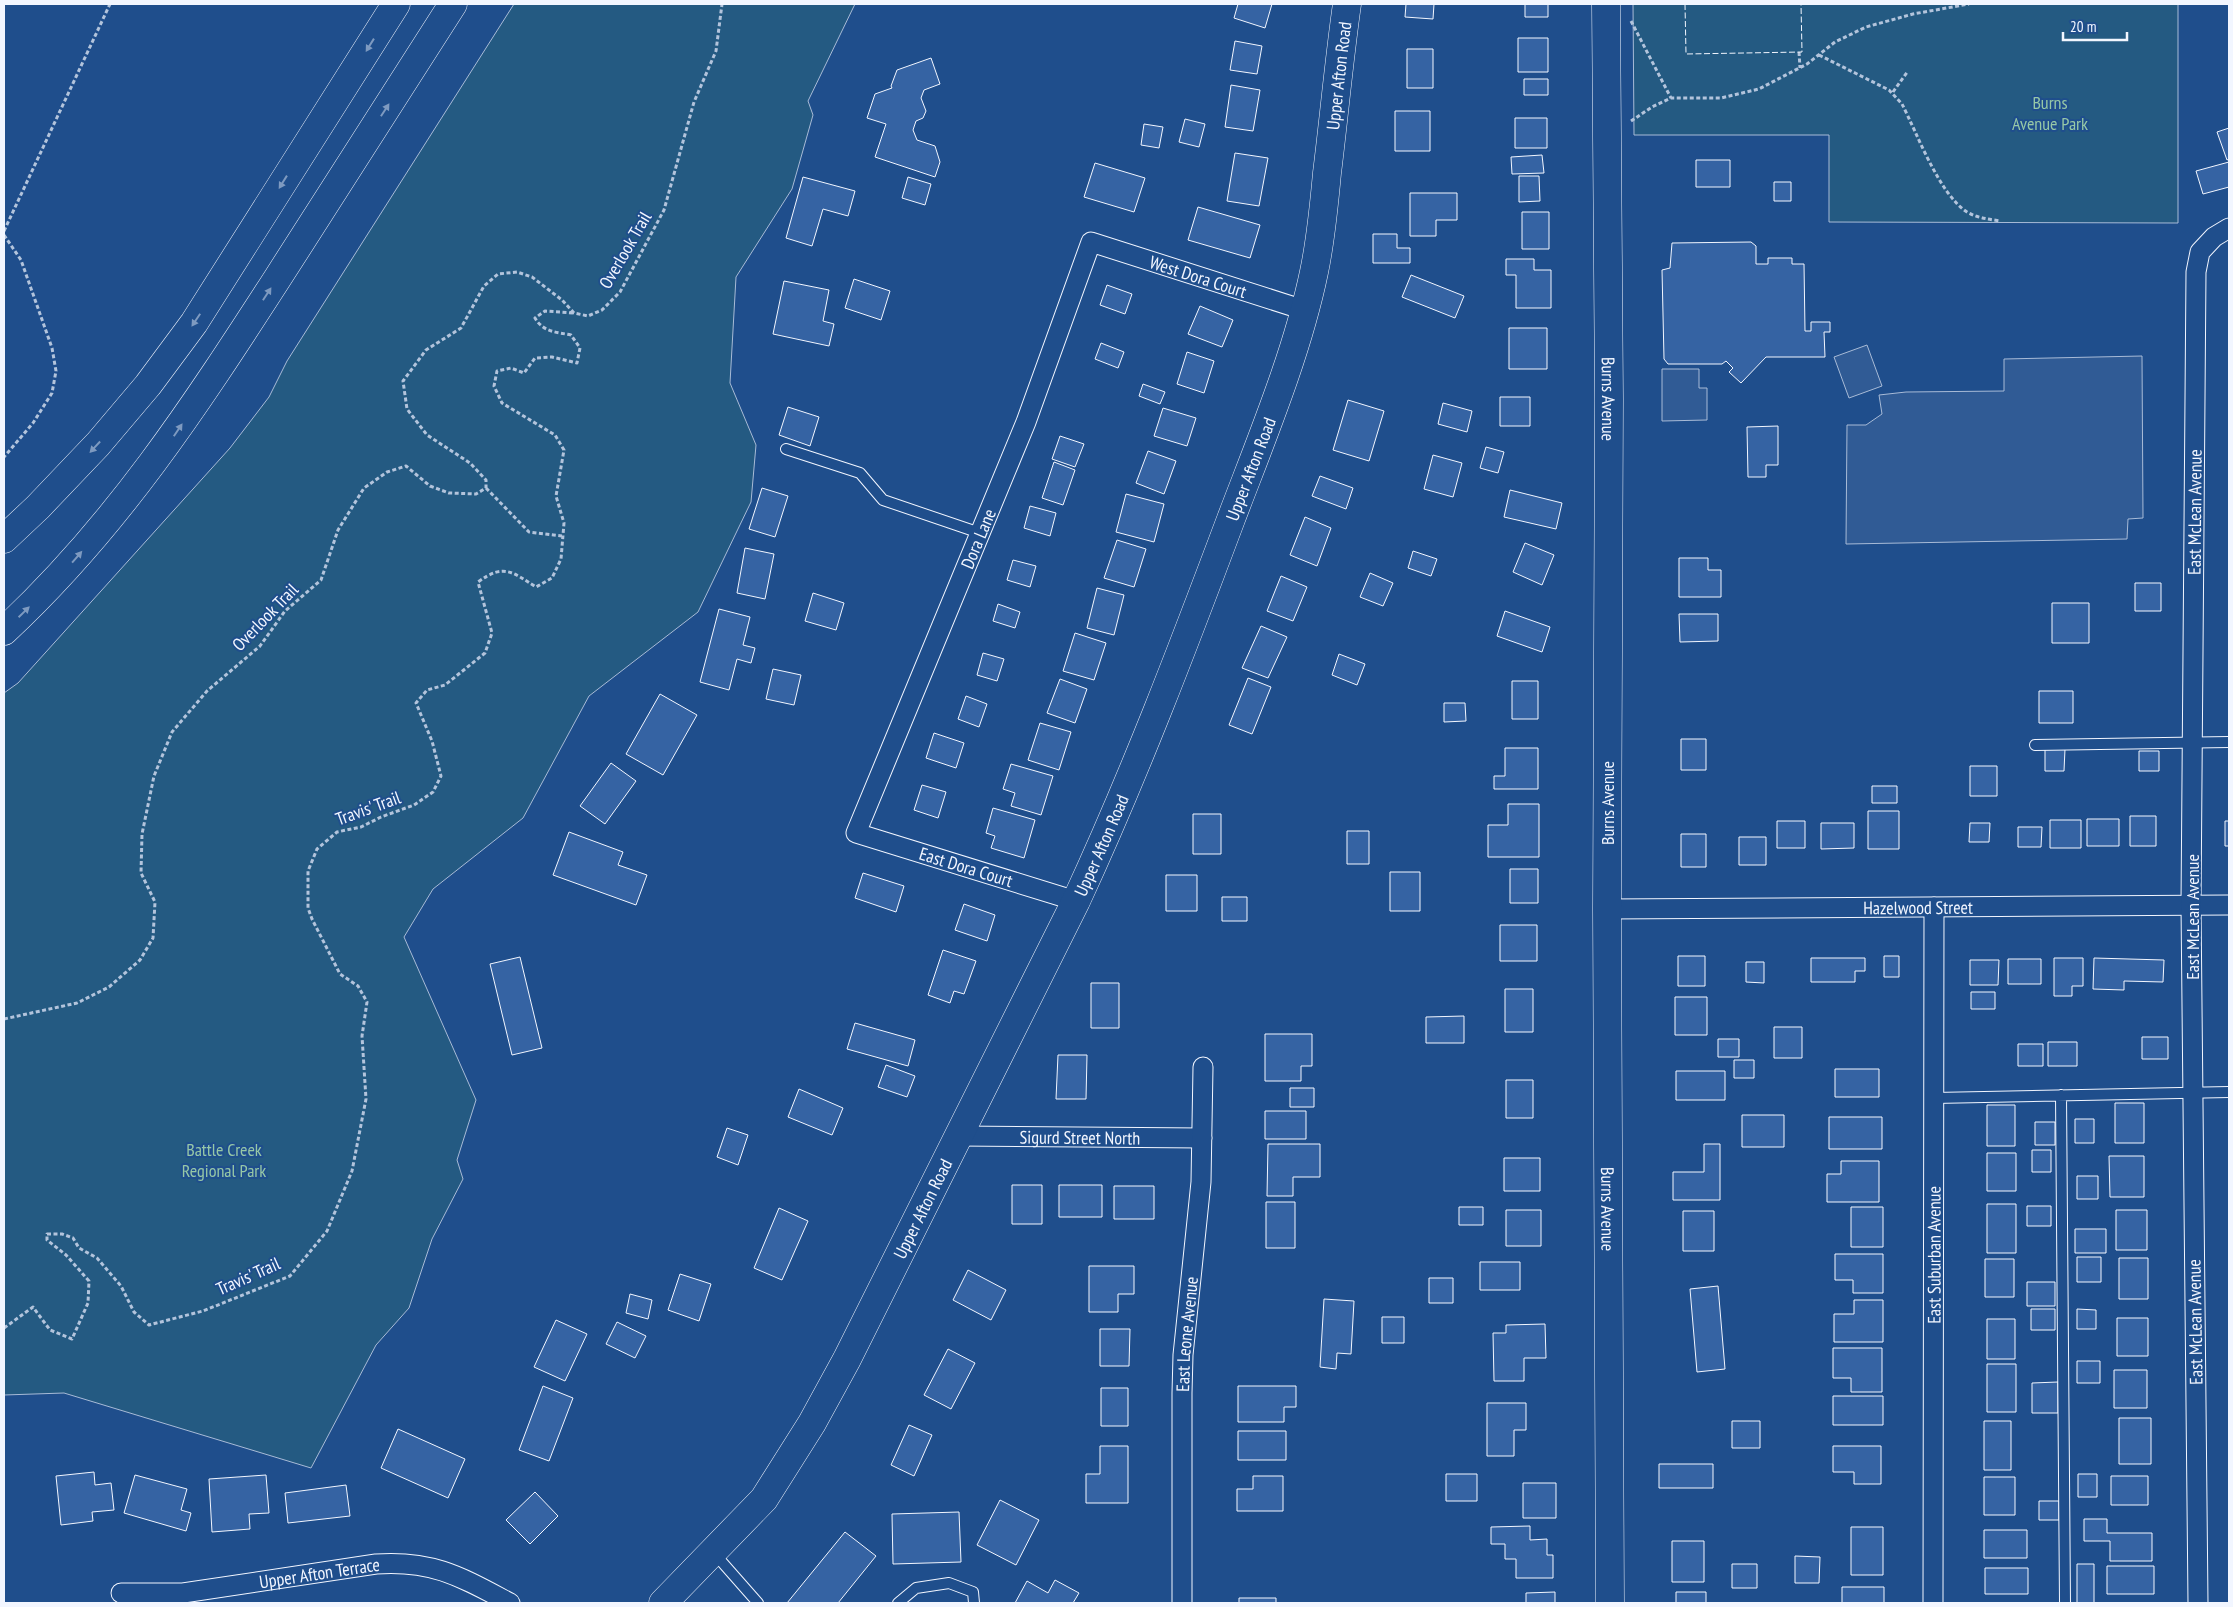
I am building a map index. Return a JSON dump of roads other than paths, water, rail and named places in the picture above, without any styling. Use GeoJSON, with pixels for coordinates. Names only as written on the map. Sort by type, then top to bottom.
{"type":"FeatureCollection","features":[{"type":"Feature","properties":{"kind":"main road"},"geometry":{"type":"LineString","coordinates":[[4,539],[38,507],[98,444],[148,385],[194,323],[396,4]]}},
{"type":"Feature","properties":{"kind":"main road"},"geometry":{"type":"LineString","coordinates":[[4,631],[56,580],[116,511],[172,439],[233,348],[453,4]]}},
{"type":"Feature","properties":{"kind":"main road","name":"Upper Afton Road"},"geometry":{"type":"LineString","coordinates":[[664,1603],[764,1498],[812,1423],[847,1359],[1076,901],[1104,841],[1206,586],[1281,383],[1304,310],[1314,272],[1321,228],[1347,4]]}},
{"type":"Feature","properties":{"kind":"main road","name":"Burns Avenue"},"geometry":{"type":"LineString","coordinates":[[1610,1603],[1607,909],[1609,399],[1617,10]]}},
{"type":"Feature","properties":{"kind":"street","name":"East McLean Avenue"},"geometry":{"type":"LineString","coordinates":[[2198,1603],[2191,905],[2196,272],[2200,252],[2222,232]]}},
{"type":"Feature","properties":{"kind":"street","name":"West Dora Court"},"geometry":{"type":"LineString","coordinates":[[1091,242],[1304,310]]}},
{"type":"Feature","properties":{"kind":"street","name":"Dora Lane"},"geometry":{"type":"LineString","coordinates":[[856,833],[1026,422],[1091,242]]}},
{"type":"Feature","properties":{"kind":"street","name":"East Dora Court"},"geometry":{"type":"LineString","coordinates":[[856,833],[1076,901]]}},
{"type":"Feature","properties":{"kind":"street","name":"Hazelwood Street"},"geometry":{"type":"LineString","coordinates":[[1607,909],[2229,905]]}},
{"type":"Feature","properties":{"kind":"street","name":"East Suburban Avenue"},"geometry":{"type":"LineString","coordinates":[[1933,1603],[1934,907]]}},
{"type":"Feature","properties":{"kind":"street","name":"East Leone Avenue"},"geometry":{"type":"LineString","coordinates":[[1182,1603],[1182,1384],[1201,1182],[1204,1067]]}},
{"type":"Feature","properties":{"kind":"street","name":"Sigurd Street North"},"geometry":{"type":"LineString","coordinates":[[958,1136],[1202,1138]]}},
{"type":"Feature","properties":{"kind":"street","name":"Upper Afton Terrace"},"geometry":{"type":"LineString","coordinates":[[121,1593],[183,1593],[376,1564],[400,1563],[423,1565],[453,1573],[510,1603]]}},
{"type":"Feature","properties":{"kind":"lane"},"geometry":{"type":"LineString","coordinates":[[786,449],[860,473],[883,500],[980,533]]}},
{"type":"Feature","properties":{"kind":"lane"},"geometry":{"type":"LineString","coordinates":[[2035,745],[2229,742]]}},
{"type":"Feature","properties":{"kind":"lane"},"geometry":{"type":"LineString","coordinates":[[1934,1098],[2229,1092]]}},
{"type":"Feature","properties":{"kind":"lane"},"geometry":{"type":"LineString","coordinates":[[2060,1095],[2065,1603]]}},
{"type":"Feature","properties":{"kind":"lane"},"geometry":{"type":"LineString","coordinates":[[714,1552],[758,1603]]}},
{"type":"Feature","properties":{"kind":"lane"},"geometry":{"type":"LineString","coordinates":[[898,1603],[916,1588],[950,1583],[973,1592],[974,1603]]}},
{"type":"Feature","properties":{"kind":"park label","name":"Burns Avenue Park"},"geometry":{"type":"Point","coordinates":[2050,112]}},
{"type":"Feature","properties":{"kind":"park label","name":"Battle Creek Regional Park"},"geometry":{"type":"Point","coordinates":[224,1159]}}]}
